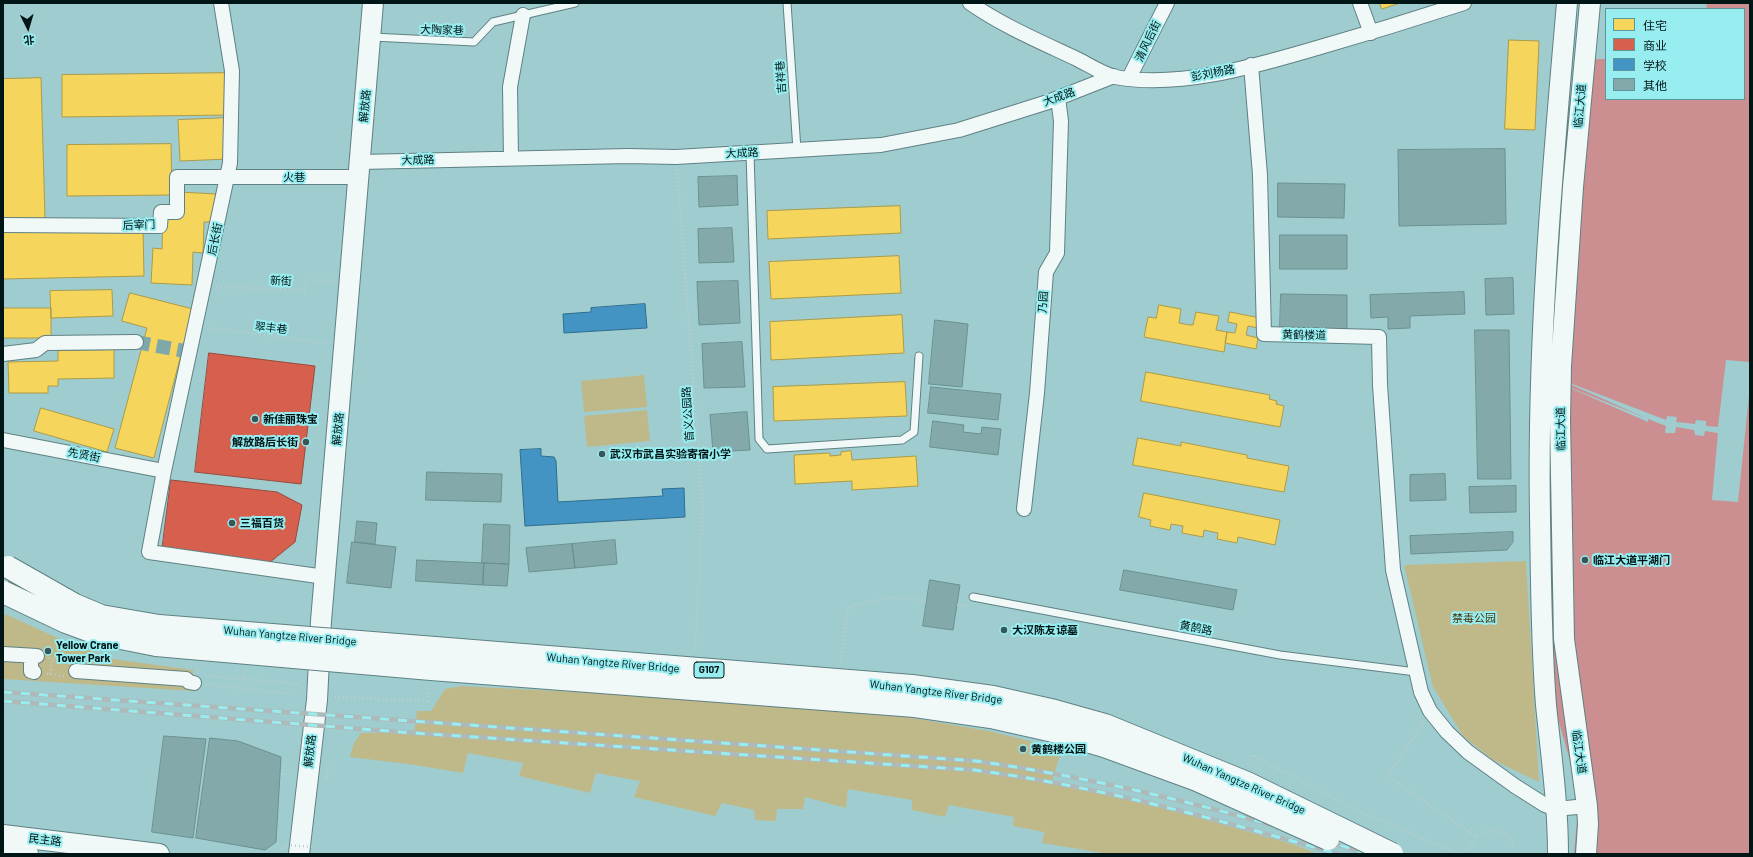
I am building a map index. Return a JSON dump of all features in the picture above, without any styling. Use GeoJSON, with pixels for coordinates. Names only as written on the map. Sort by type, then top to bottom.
{"type":"FeatureCollection","features":[{"type":"Feature","properties":{"kind":"highway","name":"Wuhan Yangtze River Bridge"},"geometry":{"type":"LineString","coordinates":[[8,568],[75,605],[101,616],[159,626],[912,686],[986,696],[1054,711],[1105,725],[1241,781],[1392,854]]}},
{"type":"Feature","properties":{"kind":"highway","name":"Wuhan Yangtze River Bridge"},"geometry":{"type":"LineString","coordinates":[[3,592],[66,622],[96,633],[123,640],[203,650],[915,706],[991,717],[1049,730],[1104,746],[1197,780],[1358,854]]}},
{"type":"Feature","properties":{"kind":"main road","name":"解放路"},"geometry":{"type":"LineString","coordinates":[[299,854],[317,700],[325,577],[373,3]]}},
{"type":"Feature","properties":{"kind":"main road","name":"临江大道"},"geometry":{"type":"LineString","coordinates":[[1558,854],[1556,809],[1544,665],[1540,514],[1541,363],[1551,186],[1567,3]]}},
{"type":"Feature","properties":{"kind":"main road","name":"临江大道"},"geometry":{"type":"LineString","coordinates":[[1586,854],[1588,824],[1587,806],[1564,638],[1561,366],[1573,188],[1590,3]]}},
{"type":"Feature","properties":{"kind":"main road"},"geometry":{"type":"LineString","coordinates":[[1540,514],[1562,514]]}},
{"type":"Feature","properties":{"kind":"main road","name":"民主路"},"geometry":{"type":"LineString","coordinates":[[3,835],[159,854]]}},
{"type":"Feature","properties":{"kind":"main road","name":"民主路"},"geometry":{"type":"LineString","coordinates":[[3,851],[28,854]]}},
{"type":"Feature","properties":{"kind":"street","name":"后长街"},"geometry":{"type":"LineString","coordinates":[[221,3],[232,71],[231,152],[228,177],[164,471],[149,552],[325,577]]}},
{"type":"Feature","properties":{"kind":"street","name":"彭刘杨路"},"geometry":{"type":"LineString","coordinates":[[970,3],[993,19],[1114,76],[1145,80],[1180,79],[1252,65],[1371,33],[1464,3]]}},
{"type":"Feature","properties":{"kind":"street","name":"清风后街"},"geometry":{"type":"LineString","coordinates":[[1129,78],[1167,3]]}},
{"type":"Feature","properties":{"kind":"street"},"geometry":{"type":"LineString","coordinates":[[1360,3],[1371,33]]}},
{"type":"Feature","properties":{"kind":"street"},"geometry":{"type":"LineString","coordinates":[[511,158],[510,87],[523,16]]}},
{"type":"Feature","properties":{"kind":"street","name":"黄鹤楼道"},"geometry":{"type":"LineString","coordinates":[[1252,65],[1260,175],[1264,334],[1379,337],[1380,385],[1393,570],[1416,672]]}},
{"type":"Feature","properties":{"kind":"street","name":"大成路"},"geometry":{"type":"LineString","coordinates":[[360,170],[511,158],[628,156],[676,157],[881,145],[959,130],[1058,98],[1114,76]]}},
{"type":"Feature","properties":{"kind":"street","name":"乃园"},"geometry":{"type":"LineString","coordinates":[[1024,509],[1036,393],[1046,272],[1057,253],[1061,121],[1058,98]]}},
{"type":"Feature","properties":{"kind":"street","name":"火巷"},"geometry":{"type":"LineString","coordinates":[[228,177],[360,170]]}},
{"type":"Feature","properties":{"kind":"street","name":"后宰门"},"geometry":{"type":"LineString","coordinates":[[3,225],[160,226],[160,212],[177,212],[177,177],[228,177]]}},
{"type":"Feature","properties":{"kind":"street"},"geometry":{"type":"LineString","coordinates":[[3,354],[36,350],[44,343],[136,342]]}},
{"type":"Feature","properties":{"kind":"street","name":"先贤街"},"geometry":{"type":"LineString","coordinates":[[3,440],[164,471]]}},
{"type":"Feature","properties":{"kind":"street"},"geometry":{"type":"LineString","coordinates":[[3,654],[34,656],[31,671],[34,672]]}},
{"type":"Feature","properties":{"kind":"street"},"geometry":{"type":"LineString","coordinates":[[70,670],[191,679]]}},
{"type":"Feature","properties":{"kind":"street"},"geometry":{"type":"LineString","coordinates":[[1416,672],[1421,692],[1430,711],[1447,732],[1468,752],[1545,806],[1556,809],[1587,806]]}},
{"type":"Feature","properties":{"kind":"lane","name":"大陶家巷"},"geometry":{"type":"LineString","coordinates":[[370,37],[474,42],[493,22],[575,3]]}},
{"type":"Feature","properties":{"kind":"lane","name":"吉祥巷"},"geometry":{"type":"LineString","coordinates":[[787,3],[797,150]]}},
{"type":"Feature","properties":{"kind":"lane"},"geometry":{"type":"LineString","coordinates":[[750,153],[759,439],[767,449],[902,440],[914,432],[919,356]]}},
{"type":"Feature","properties":{"kind":"lane","name":"黄鹄路"},"geometry":{"type":"LineString","coordinates":[[973,597],[1280,655],[1416,672]]}},
{"type":"Feature","properties":{"kind":"path","name":"首义公园路"},"geometry":{"type":"LineString","coordinates":[[676,157],[703,506],[694,669]]}},
{"type":"Feature","properties":{"kind":"path","name":"新街"},"geometry":{"type":"LineString","coordinates":[[204,287],[305,290],[307,280],[350,282]]}},
{"type":"Feature","properties":{"kind":"path","name":"翠丰巷"},"geometry":{"type":"LineString","coordinates":[[196,326],[345,345]]}},
{"type":"Feature","properties":{"kind":"path"},"geometry":{"type":"LineString","coordinates":[[840,680],[848,607],[892,597],[926,601]]}},
{"type":"Feature","properties":{"kind":"path"},"geometry":{"type":"LineString","coordinates":[[34,656],[53,659],[70,670]]}},
{"type":"Feature","properties":{"kind":"path"},"geometry":{"type":"LineString","coordinates":[[50,674],[53,659]]}},
{"type":"Feature","properties":{"kind":"path"},"geometry":{"type":"LineString","coordinates":[[335,697],[427,700],[431,669]]}},
{"type":"Feature","properties":{"kind":"path"},"geometry":{"type":"LineString","coordinates":[[34,672],[50,674],[70,670]]}},
{"type":"Feature","properties":{"kind":"path"},"geometry":{"type":"LineString","coordinates":[[191,679],[298,684]]}},
{"type":"Feature","properties":{"kind":"path"},"geometry":{"type":"LineString","coordinates":[[191,679],[291,694]]}},
{"type":"Feature","properties":{"kind":"path"},"geometry":{"type":"LineString","coordinates":[[1430,711],[1388,776],[1476,837]]}},
{"type":"Feature","properties":{"kind":"path"},"geometry":{"type":"LineString","coordinates":[[1241,781],[1252,755],[1363,813],[1459,854]]}},
{"type":"Feature","properties":{"kind":"path"},"geometry":{"type":"LineString","coordinates":[[285,762],[282,775],[291,776]]}},
{"type":"Feature","properties":{"kind":"path"},"geometry":{"type":"LineString","coordinates":[[1470,854],[1472,843],[1476,837],[1482,832],[1489,830],[1502,833],[1508,837],[1512,844],[1514,854]]}},
{"type":"Feature","properties":{"kind":"path"},"geometry":{"type":"LineString","coordinates":[[274,854],[286,845],[313,847],[321,854]]}},
{"type":"Feature","properties":{"kind":"green space"},"geometry":{"type":"Polygon","coordinates":[[[644,375],[647,407],[584,412],[581,381],[644,375]]]}},
{"type":"Feature","properties":{"kind":"green space"},"geometry":{"type":"Polygon","coordinates":[[[647,410],[650,441],[587,447],[584,416],[647,410]]]}},
{"type":"Feature","properties":{"kind":"green space","name":"禁毒公园"},"geometry":{"type":"Polygon","coordinates":[[[1526,561],[1539,782],[1493,760],[1463,736],[1433,687],[1404,565],[1526,561]]]}},
{"type":"Feature","properties":{"kind":"green space","name":"Yellow Crane Tower Park"},"geometry":{"type":"Polygon","coordinates":[[[3,613],[60,639],[113,659],[193,670],[194,691],[3,679],[3,613]]]}},
{"type":"Feature","properties":{"kind":"green space"},"geometry":{"type":"Polygon","coordinates":[[[462,686],[613,694],[906,717],[989,731],[1062,749],[1052,781],[1186,814],[1295,845],[1317,854],[1109,854],[1042,843],[1044,832],[1013,826],[1014,817],[949,805],[945,817],[912,810],[912,800],[848,789],[846,808],[805,797],[803,809],[777,809],[776,821],[755,820],[754,810],[722,803],[715,816],[634,797],[640,781],[596,773],[590,793],[519,776],[523,763],[468,753],[463,773],[350,757],[354,743],[361,733],[414,733],[417,711],[431,711],[445,689],[462,686]]]}},
{"type":"Feature","properties":{"kind":"shaded area"},"geometry":{"type":"Polygon","coordinates":[[[1707,3],[1750,3],[1750,854],[1574,854],[1578,808],[1574,775],[1552,698],[1548,463],[1554,385],[1593,59],[1605,59],[1605,100],[1745,100],[1745,8],[1706,8],[1707,3]]]}},
{"type":"Feature","properties":{"kind":"pier"},"geometry":{"type":"Polygon","coordinates":[[[1726,360],[1750,362],[1750,386],[1738,502],[1712,500],[1718,433],[1705,431],[1704,436],[1695,435],[1694,430],[1676,427],[1675,433],[1665,433],[1666,426],[1554,377],[1666,420],[1667,416],[1677,417],[1676,422],[1695,424],[1696,420],[1706,421],[1706,426],[1718,427],[1726,360]]]}},
{"type":"Feature","properties":{"kind":"pier"},"geometry":{"type":"Polygon","coordinates":[[[1554,381],[1648,419],[1648,422],[1554,381]]]}},
{"type":"Feature","properties":{"kind":"building: 住宅"},"geometry":{"type":"Polygon","coordinates":[[[1380,3],[1400,3],[1382,9],[1380,3]]]}},
{"type":"Feature","properties":{"kind":"building: 住宅"},"geometry":{"type":"Polygon","coordinates":[[[1509,40],[1539,41],[1535,130],[1505,129],[1509,40]]]}},
{"type":"Feature","properties":{"kind":"building: 住宅"},"geometry":{"type":"Polygon","coordinates":[[[229,73],[230,115],[62,117],[62,75],[229,73]]]}},
{"type":"Feature","properties":{"kind":"building: 住宅"},"geometry":{"type":"Polygon","coordinates":[[[41,78],[45,218],[3,219],[3,79],[41,78]]]}},
{"type":"Feature","properties":{"kind":"building: 住宅"},"geometry":{"type":"Polygon","coordinates":[[[227,118],[229,159],[180,161],[178,120],[227,118]]]}},
{"type":"Feature","properties":{"kind":"building: 住宅"},"geometry":{"type":"Polygon","coordinates":[[[171,144],[172,195],[67,196],[67,145],[171,144]]]}},
{"type":"Feature","properties":{"kind":"building: 住宅"},"geometry":{"type":"Polygon","coordinates":[[[179,192],[216,194],[215,222],[204,222],[203,253],[193,252],[192,285],[151,283],[153,248],[162,249],[163,214],[178,215],[179,192]]]}},
{"type":"Feature","properties":{"kind":"building: 住宅"},"geometry":{"type":"Polygon","coordinates":[[[900,206],[901,233],[768,239],[767,211],[900,206]]]}},
{"type":"Feature","properties":{"kind":"building: 住宅"},"geometry":{"type":"Polygon","coordinates":[[[143,227],[144,276],[3,279],[3,230],[143,227]]]}},
{"type":"Feature","properties":{"kind":"building: 住宅"},"geometry":{"type":"Polygon","coordinates":[[[899,256],[901,293],[771,299],[769,262],[899,256]]]}},
{"type":"Feature","properties":{"kind":"building: 住宅"},"geometry":{"type":"Polygon","coordinates":[[[112,290],[113,316],[51,318],[50,291],[112,290]]]}},
{"type":"Feature","properties":{"kind":"building: 住宅"},"geometry":{"type":"Polygon","coordinates":[[[130,293],[193,309],[154,458],[115,448],[147,328],[122,321],[130,293]]]}},
{"type":"Feature","properties":{"kind":"building: 住宅"},"geometry":{"type":"Polygon","coordinates":[[[1159,305],[1181,309],[1179,323],[1193,325],[1196,312],[1219,316],[1216,330],[1227,332],[1224,352],[1144,337],[1148,317],[1156,318],[1159,305]]]}},
{"type":"Feature","properties":{"kind":"building: 住宅"},"geometry":{"type":"Polygon","coordinates":[[[3,308],[51,308],[51,338],[3,338],[3,308]]]}},
{"type":"Feature","properties":{"kind":"building: 住宅"},"geometry":{"type":"Polygon","coordinates":[[[1230,312],[1260,318],[1258,328],[1248,326],[1246,335],[1258,338],[1256,349],[1225,343],[1227,332],[1235,333],[1237,324],[1228,322],[1230,312]]]}},
{"type":"Feature","properties":{"kind":"building: 住宅"},"geometry":{"type":"Polygon","coordinates":[[[902,315],[904,353],[771,360],[770,322],[902,315]]]}},
{"type":"Feature","properties":{"kind":"building: 住宅"},"geometry":{"type":"Polygon","coordinates":[[[114,350],[114,378],[58,379],[58,386],[48,386],[48,393],[9,393],[8,362],[58,361],[58,351],[114,350]]]}},
{"type":"Feature","properties":{"kind":"building: 住宅"},"geometry":{"type":"Polygon","coordinates":[[[1146,372],[1270,395],[1269,399],[1277,401],[1276,404],[1284,406],[1280,427],[1141,401],[1146,372]]]}},
{"type":"Feature","properties":{"kind":"building: 住宅"},"geometry":{"type":"Polygon","coordinates":[[[905,382],[907,416],[774,421],[773,387],[905,382]]]}},
{"type":"Feature","properties":{"kind":"building: 住宅"},"geometry":{"type":"Polygon","coordinates":[[[41,408],[114,429],[107,452],[34,431],[41,408]]]}},
{"type":"Feature","properties":{"kind":"building: 住宅"},"geometry":{"type":"Polygon","coordinates":[[[1138,438],[1181,446],[1181,442],[1247,455],[1247,458],[1289,466],[1284,492],[1133,465],[1138,438]]]}},
{"type":"Feature","properties":{"kind":"building: 住宅"},"geometry":{"type":"Polygon","coordinates":[[[851,451],[852,460],[916,456],[918,486],[852,490],[852,481],[795,484],[794,455],[830,453],[830,456],[841,455],[841,452],[851,451]]]}},
{"type":"Feature","properties":{"kind":"building: 住宅"},"geometry":{"type":"Polygon","coordinates":[[[1144,493],[1280,520],[1275,545],[1238,537],[1237,543],[1217,539],[1218,533],[1204,530],[1203,537],[1182,533],[1183,526],[1171,524],[1170,530],[1150,526],[1151,520],[1139,517],[1144,493]]]}},
{"type":"Feature","properties":{"kind":"building: 商业","name":"新佳丽珠宝"},"geometry":{"type":"Polygon","coordinates":[[[209,353],[315,366],[301,484],[195,472],[209,353]]]}},
{"type":"Feature","properties":{"kind":"building: 商业","name":"三福百货"},"geometry":{"type":"Polygon","coordinates":[[[171,480],[277,492],[302,505],[295,542],[269,563],[162,551],[171,480]]]}},
{"type":"Feature","properties":{"kind":"building: 学校"},"geometry":{"type":"Polygon","coordinates":[[[645,304],[647,328],[564,333],[563,314],[591,312],[591,308],[645,304]]]}},
{"type":"Feature","properties":{"kind":"building: 学校"},"geometry":{"type":"Polygon","coordinates":[[[541,449],[541,456],[554,457],[556,461],[558,502],[663,496],[662,489],[684,488],[685,517],[525,526],[520,450],[541,449]]]}},
{"type":"Feature","properties":{"kind":"building: 其他"},"geometry":{"type":"Polygon","coordinates":[[[1505,149],[1506,224],[1399,226],[1398,150],[1505,149]]]}},
{"type":"Feature","properties":{"kind":"building: 其他"},"geometry":{"type":"Polygon","coordinates":[[[737,176],[738,205],[699,207],[698,177],[737,176]]]}},
{"type":"Feature","properties":{"kind":"building: 其他"},"geometry":{"type":"Polygon","coordinates":[[[1278,183],[1345,184],[1344,218],[1278,217],[1278,183]]]}},
{"type":"Feature","properties":{"kind":"building: 其他"},"geometry":{"type":"Polygon","coordinates":[[[732,228],[734,262],[699,263],[698,229],[732,228]]]}},
{"type":"Feature","properties":{"kind":"building: 其他"},"geometry":{"type":"Polygon","coordinates":[[[1280,235],[1347,235],[1347,269],[1280,269],[1280,235]]]}},
{"type":"Feature","properties":{"kind":"building: 其他"},"geometry":{"type":"Polygon","coordinates":[[[1513,278],[1514,314],[1486,315],[1485,279],[1513,278]]]}},
{"type":"Feature","properties":{"kind":"building: 其他"},"geometry":{"type":"Polygon","coordinates":[[[738,281],[740,323],[699,325],[697,282],[738,281]]]}},
{"type":"Feature","properties":{"kind":"building: 其他"},"geometry":{"type":"Polygon","coordinates":[[[1464,292],[1465,314],[1410,316],[1410,328],[1388,329],[1388,317],[1371,318],[1370,295],[1464,292]]]}},
{"type":"Feature","properties":{"kind":"building: 其他"},"geometry":{"type":"Polygon","coordinates":[[[1281,294],[1347,295],[1347,329],[1280,328],[1281,294]]]}},
{"type":"Feature","properties":{"kind":"building: 其他"},"geometry":{"type":"Polygon","coordinates":[[[935,320],[968,324],[962,387],[929,384],[935,320]]]}},
{"type":"Feature","properties":{"kind":"building: 其他"},"geometry":{"type":"Polygon","coordinates":[[[1475,330],[1509,330],[1511,479],[1478,479],[1475,330]]]}},
{"type":"Feature","properties":{"kind":"building: 其他"},"geometry":{"type":"Polygon","coordinates":[[[742,342],[745,387],[704,388],[702,344],[742,342]]]}},
{"type":"Feature","properties":{"kind":"building: 其他"},"geometry":{"type":"Polygon","coordinates":[[[931,387],[1001,394],[998,420],[928,413],[931,387]]]}},
{"type":"Feature","properties":{"kind":"building: 其他"},"geometry":{"type":"Polygon","coordinates":[[[747,412],[750,450],[713,452],[710,415],[747,412]]]}},
{"type":"Feature","properties":{"kind":"building: 其他"},"geometry":{"type":"Polygon","coordinates":[[[933,421],[964,425],[963,432],[981,434],[982,427],[1001,429],[998,455],[930,447],[933,421]]]}},
{"type":"Feature","properties":{"kind":"building: 其他"},"geometry":{"type":"Polygon","coordinates":[[[427,472],[502,474],[501,502],[426,500],[427,472]]]}},
{"type":"Feature","properties":{"kind":"building: 其他"},"geometry":{"type":"Polygon","coordinates":[[[1445,474],[1446,500],[1410,501],[1410,475],[1445,474]]]}},
{"type":"Feature","properties":{"kind":"building: 其他"},"geometry":{"type":"Polygon","coordinates":[[[1516,486],[1516,512],[1470,513],[1469,487],[1516,486]]]}},
{"type":"Feature","properties":{"kind":"building: 其他"},"geometry":{"type":"Polygon","coordinates":[[[357,521],[377,523],[375,544],[355,542],[357,521]]]}},
{"type":"Feature","properties":{"kind":"building: 其他"},"geometry":{"type":"Polygon","coordinates":[[[484,524],[510,525],[509,564],[482,563],[484,524]]]}},
{"type":"Feature","properties":{"kind":"building: 其他"},"geometry":{"type":"Polygon","coordinates":[[[1513,532],[1513,542],[1507,550],[1411,554],[1410,536],[1513,532]]]}},
{"type":"Feature","properties":{"kind":"building: 其他"},"geometry":{"type":"Polygon","coordinates":[[[615,540],[617,564],[575,568],[572,544],[615,540]]]}},
{"type":"Feature","properties":{"kind":"building: 其他"},"geometry":{"type":"Polygon","coordinates":[[[352,542],[396,547],[391,588],[347,583],[352,542]]]}},
{"type":"Feature","properties":{"kind":"building: 其他"},"geometry":{"type":"Polygon","coordinates":[[[572,544],[575,568],[529,572],[526,548],[572,544]]]}},
{"type":"Feature","properties":{"kind":"building: 其他"},"geometry":{"type":"Polygon","coordinates":[[[417,560],[484,563],[483,585],[416,581],[417,560]]]}},
{"type":"Feature","properties":{"kind":"building: 其他"},"geometry":{"type":"Polygon","coordinates":[[[484,563],[509,564],[507,586],[483,585],[484,563]]]}},
{"type":"Feature","properties":{"kind":"building: 其他"},"geometry":{"type":"Polygon","coordinates":[[[1124,570],[1237,590],[1233,610],[1120,590],[1124,570]]]}},
{"type":"Feature","properties":{"kind":"building: 其他"},"geometry":{"type":"Polygon","coordinates":[[[930,580],[960,585],[953,630],[923,626],[930,580]]]}},
{"type":"Feature","properties":{"kind":"building: 其他"},"geometry":{"type":"Polygon","coordinates":[[[164,736],[206,739],[193,838],[152,832],[164,736]]]}},
{"type":"Feature","properties":{"kind":"building: 其他"},"geometry":{"type":"Polygon","coordinates":[[[210,738],[238,741],[281,757],[276,842],[265,850],[196,838],[210,738]]]}},
{"type":"Feature","properties":{"kind":"tunnel"},"geometry":{"type":"LineString","coordinates":[[136,342],[190,352]]}},
{"type":"Feature","properties":{"kind":"railway"},"geometry":{"type":"LineString","coordinates":[[3,692],[976,761],[1076,778],[1174,799],[1272,825],[1368,854]]}},
{"type":"Feature","properties":{"kind":"railway"},"geometry":{"type":"LineString","coordinates":[[3,701],[414,733],[974,770],[1066,785],[1158,805],[1338,854]]}},
{"type":"Feature","properties":{"kind":"place","name":"新佳丽珠宝"},"geometry":{"type":"Point","coordinates":[255,419]}},
{"type":"Feature","properties":{"kind":"place","name":"解放路后长街"},"geometry":{"type":"Point","coordinates":[306,442]}},
{"type":"Feature","properties":{"kind":"place","name":"武汉市武昌实验寄宿小学"},"geometry":{"type":"Point","coordinates":[602,454]}},
{"type":"Feature","properties":{"kind":"place","name":"三福百货"},"geometry":{"type":"Point","coordinates":[232,523]}},
{"type":"Feature","properties":{"kind":"place","name":"临江大道平湖门"},"geometry":{"type":"Point","coordinates":[1585,560]}},
{"type":"Feature","properties":{"kind":"place","name":"大汉陈友谅墓"},"geometry":{"type":"Point","coordinates":[1004,630]}},
{"type":"Feature","properties":{"kind":"place","name":"Yellow Crane Tower Park"},"geometry":{"type":"Point","coordinates":[48,651]}},
{"type":"Feature","properties":{"kind":"place","name":"黄鹤楼公园"},"geometry":{"type":"Point","coordinates":[1023,749]}}]}
